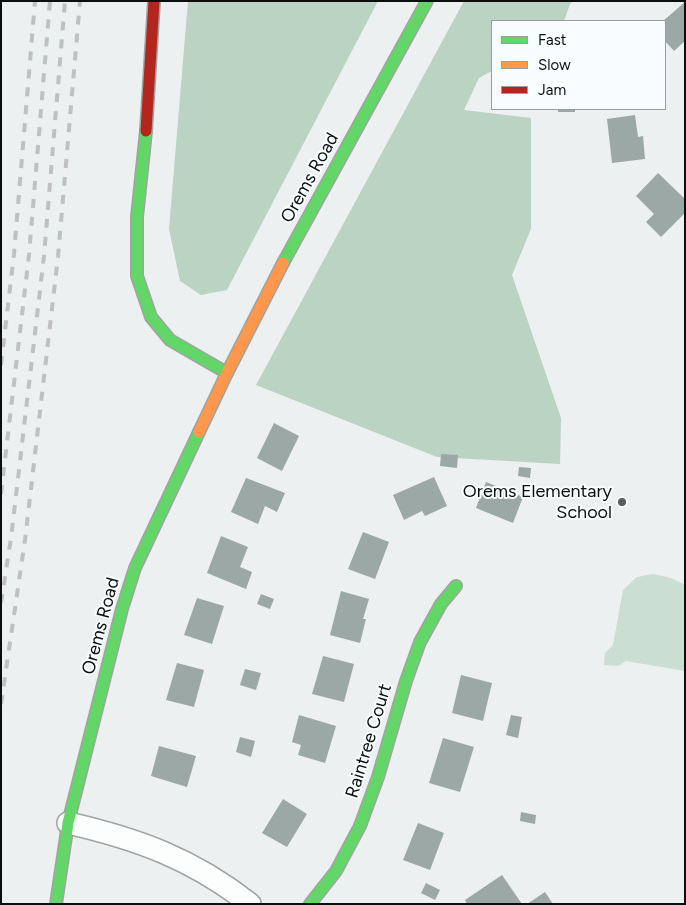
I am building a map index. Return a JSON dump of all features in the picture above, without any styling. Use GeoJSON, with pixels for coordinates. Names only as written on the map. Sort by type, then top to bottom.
{"type":"FeatureCollection","features":[{"type":"Feature","properties":{"kind":"street"},"geometry":{"type":"LineString","coordinates":[[154,1],[148,111],[137,216],[137,276],[151,316],[170,340],[227,373]]}},
{"type":"Feature","properties":{"kind":"street","name":"Orems Road"},"geometry":{"type":"LineString","coordinates":[[56,904],[68,823],[122,609],[136,568],[227,373],[290,248],[427,1]]}},
{"type":"Feature","properties":{"kind":"street","name":"Raintree Court"},"geometry":{"type":"LineString","coordinates":[[310,904],[336,872],[365,815],[389,743],[407,674],[420,639],[445,599],[456,586]]}},
{"type":"Feature","properties":{"kind":"street"},"geometry":{"type":"LineString","coordinates":[[68,823],[110,833],[147,845],[189,864],[224,883],[250,904]]}},
{"type":"Feature","properties":{"kind":"green space"},"geometry":{"type":"Polygon","coordinates":[[[188,1],[378,1],[227,290],[201,295],[180,281],[169,229],[188,1]]]}},
{"type":"Feature","properties":{"kind":"green space"},"geometry":{"type":"Polygon","coordinates":[[[464,1],[573,1],[564,20],[491,20],[491,72],[479,78],[464,110],[531,118],[531,229],[512,275],[561,418],[560,464],[437,457],[256,385],[464,1]]]}},
{"type":"Feature","properties":{"kind":"green space"},"geometry":{"type":"Polygon","coordinates":[[[653,574],[671,578],[685,585],[685,671],[626,661],[618,666],[604,665],[605,653],[613,645],[623,590],[637,577],[653,574]]]}},
{"type":"Feature","properties":{"kind":"building"},"geometry":{"type":"Polygon","coordinates":[[[685,2],[685,41],[674,51],[666,42],[666,20],[664,20],[685,2]]]}},
{"type":"Feature","properties":{"kind":"building"},"geometry":{"type":"Polygon","coordinates":[[[558,110],[575,110],[575,112],[558,112],[558,110]]]}},
{"type":"Feature","properties":{"kind":"building"},"geometry":{"type":"Polygon","coordinates":[[[635,115],[638,137],[643,136],[645,159],[612,163],[607,119],[635,115]]]}},
{"type":"Feature","properties":{"kind":"building"},"geometry":{"type":"Polygon","coordinates":[[[658,173],[685,199],[685,213],[661,237],[646,222],[654,214],[636,196],[658,173]]]}},
{"type":"Feature","properties":{"kind":"building"},"geometry":{"type":"Polygon","coordinates":[[[274,423],[299,436],[282,471],[257,458],[274,423]]]}},
{"type":"Feature","properties":{"kind":"building"},"geometry":{"type":"Polygon","coordinates":[[[441,454],[458,455],[457,468],[440,466],[441,454]]]}},
{"type":"Feature","properties":{"kind":"building"},"geometry":{"type":"Polygon","coordinates":[[[519,467],[531,468],[530,478],[518,476],[519,467]]]}},
{"type":"Feature","properties":{"kind":"building"},"geometry":{"type":"Polygon","coordinates":[[[434,477],[447,506],[425,516],[422,511],[404,520],[393,495],[434,477]]]}},
{"type":"Feature","properties":{"kind":"building"},"geometry":{"type":"Polygon","coordinates":[[[246,478],[285,493],[277,512],[265,506],[258,524],[231,512],[246,478]]]}},
{"type":"Feature","properties":{"kind":"building"},"geometry":{"type":"Polygon","coordinates":[[[486,482],[523,497],[513,523],[476,508],[486,482]]]}},
{"type":"Feature","properties":{"kind":"building"},"geometry":{"type":"Polygon","coordinates":[[[363,532],[389,542],[375,579],[348,569],[363,532]]]}},
{"type":"Feature","properties":{"kind":"building"},"geometry":{"type":"Polygon","coordinates":[[[221,536],[248,547],[240,567],[252,572],[246,589],[207,573],[221,536]]]}},
{"type":"Feature","properties":{"kind":"building"},"geometry":{"type":"Polygon","coordinates":[[[341,591],[369,599],[363,619],[366,619],[360,643],[330,635],[341,591]]]}},
{"type":"Feature","properties":{"kind":"building"},"geometry":{"type":"Polygon","coordinates":[[[261,594],[274,599],[270,609],[257,604],[261,594]]]}},
{"type":"Feature","properties":{"kind":"building"},"geometry":{"type":"Polygon","coordinates":[[[197,598],[224,606],[212,644],[184,635],[197,598]]]}},
{"type":"Feature","properties":{"kind":"building"},"geometry":{"type":"Polygon","coordinates":[[[323,656],[354,664],[344,702],[312,694],[323,656]]]}},
{"type":"Feature","properties":{"kind":"building"},"geometry":{"type":"Polygon","coordinates":[[[177,663],[204,670],[194,707],[166,700],[177,663]]]}},
{"type":"Feature","properties":{"kind":"building"},"geometry":{"type":"Polygon","coordinates":[[[245,669],[261,673],[256,690],[240,685],[245,669]]]}},
{"type":"Feature","properties":{"kind":"building"},"geometry":{"type":"Polygon","coordinates":[[[461,675],[492,683],[483,721],[452,713],[461,675]]]}},
{"type":"Feature","properties":{"kind":"building"},"geometry":{"type":"Polygon","coordinates":[[[299,715],[336,726],[325,763],[298,755],[301,745],[292,742],[299,715]]]}},
{"type":"Feature","properties":{"kind":"building"},"geometry":{"type":"Polygon","coordinates":[[[511,715],[522,717],[518,738],[506,735],[511,715]]]}},
{"type":"Feature","properties":{"kind":"building"},"geometry":{"type":"Polygon","coordinates":[[[240,737],[255,741],[251,757],[236,752],[240,737]]]}},
{"type":"Feature","properties":{"kind":"building"},"geometry":{"type":"Polygon","coordinates":[[[443,738],[474,747],[460,792],[429,783],[443,738]]]}},
{"type":"Feature","properties":{"kind":"building"},"geometry":{"type":"Polygon","coordinates":[[[159,746],[196,756],[187,787],[151,776],[159,746]]]}},
{"type":"Feature","properties":{"kind":"building"},"geometry":{"type":"Polygon","coordinates":[[[283,799],[307,814],[287,847],[262,833],[283,799]]]}},
{"type":"Feature","properties":{"kind":"building"},"geometry":{"type":"Polygon","coordinates":[[[521,812],[536,815],[535,824],[520,821],[521,812]]]}},
{"type":"Feature","properties":{"kind":"building"},"geometry":{"type":"Polygon","coordinates":[[[418,823],[444,833],[430,870],[403,860],[418,823]]]}},
{"type":"Feature","properties":{"kind":"building"},"geometry":{"type":"Polygon","coordinates":[[[502,875],[522,904],[467,904],[465,900],[502,875]]]}},
{"type":"Feature","properties":{"kind":"building"},"geometry":{"type":"Polygon","coordinates":[[[426,883],[440,890],[435,900],[421,893],[426,883]]]}},
{"type":"Feature","properties":{"kind":"building"},"geometry":{"type":"Polygon","coordinates":[[[545,892],[553,904],[527,904],[545,892]]]}},
{"type":"Feature","properties":{"kind":"railway"},"geometry":{"type":"LineString","coordinates":[[1,365],[14,254],[35,1]]}},
{"type":"Feature","properties":{"kind":"railway"},"geometry":{"type":"LineString","coordinates":[[1,494],[29,255],[50,1]]}},
{"type":"Feature","properties":{"kind":"railway"},"geometry":{"type":"LineString","coordinates":[[1,603],[11,538],[44,256],[65,1]]}},
{"type":"Feature","properties":{"kind":"railway"},"geometry":{"type":"LineString","coordinates":[[1,704],[25,540],[58,257],[80,1]]}},
{"type":"Feature","properties":{"kind":"traffic: fast"},"geometry":{"type":"LineString","coordinates":[[283,263],[427,1]]}},
{"type":"Feature","properties":{"kind":"traffic: fast"},"geometry":{"type":"LineString","coordinates":[[146,131],[137,217],[137,276],[151,317],[170,340],[227,373]]}},
{"type":"Feature","properties":{"kind":"traffic: fast"},"geometry":{"type":"LineString","coordinates":[[56,904],[68,823],[122,609],[135,568],[199,432]]}},
{"type":"Feature","properties":{"kind":"traffic: fast"},"geometry":{"type":"LineString","coordinates":[[310,904],[336,871],[360,826],[378,777],[406,681],[420,642],[441,604],[456,586]]}},
{"type":"Feature","properties":{"kind":"traffic: slow"},"geometry":{"type":"LineString","coordinates":[[199,432],[283,263]]}},
{"type":"Feature","properties":{"kind":"traffic: jam"},"geometry":{"type":"LineString","coordinates":[[146,131],[154,1]]}},
{"type":"Feature","properties":{"kind":"place","name":"Orems Elementary School"},"geometry":{"type":"Point","coordinates":[622,502]}}]}
